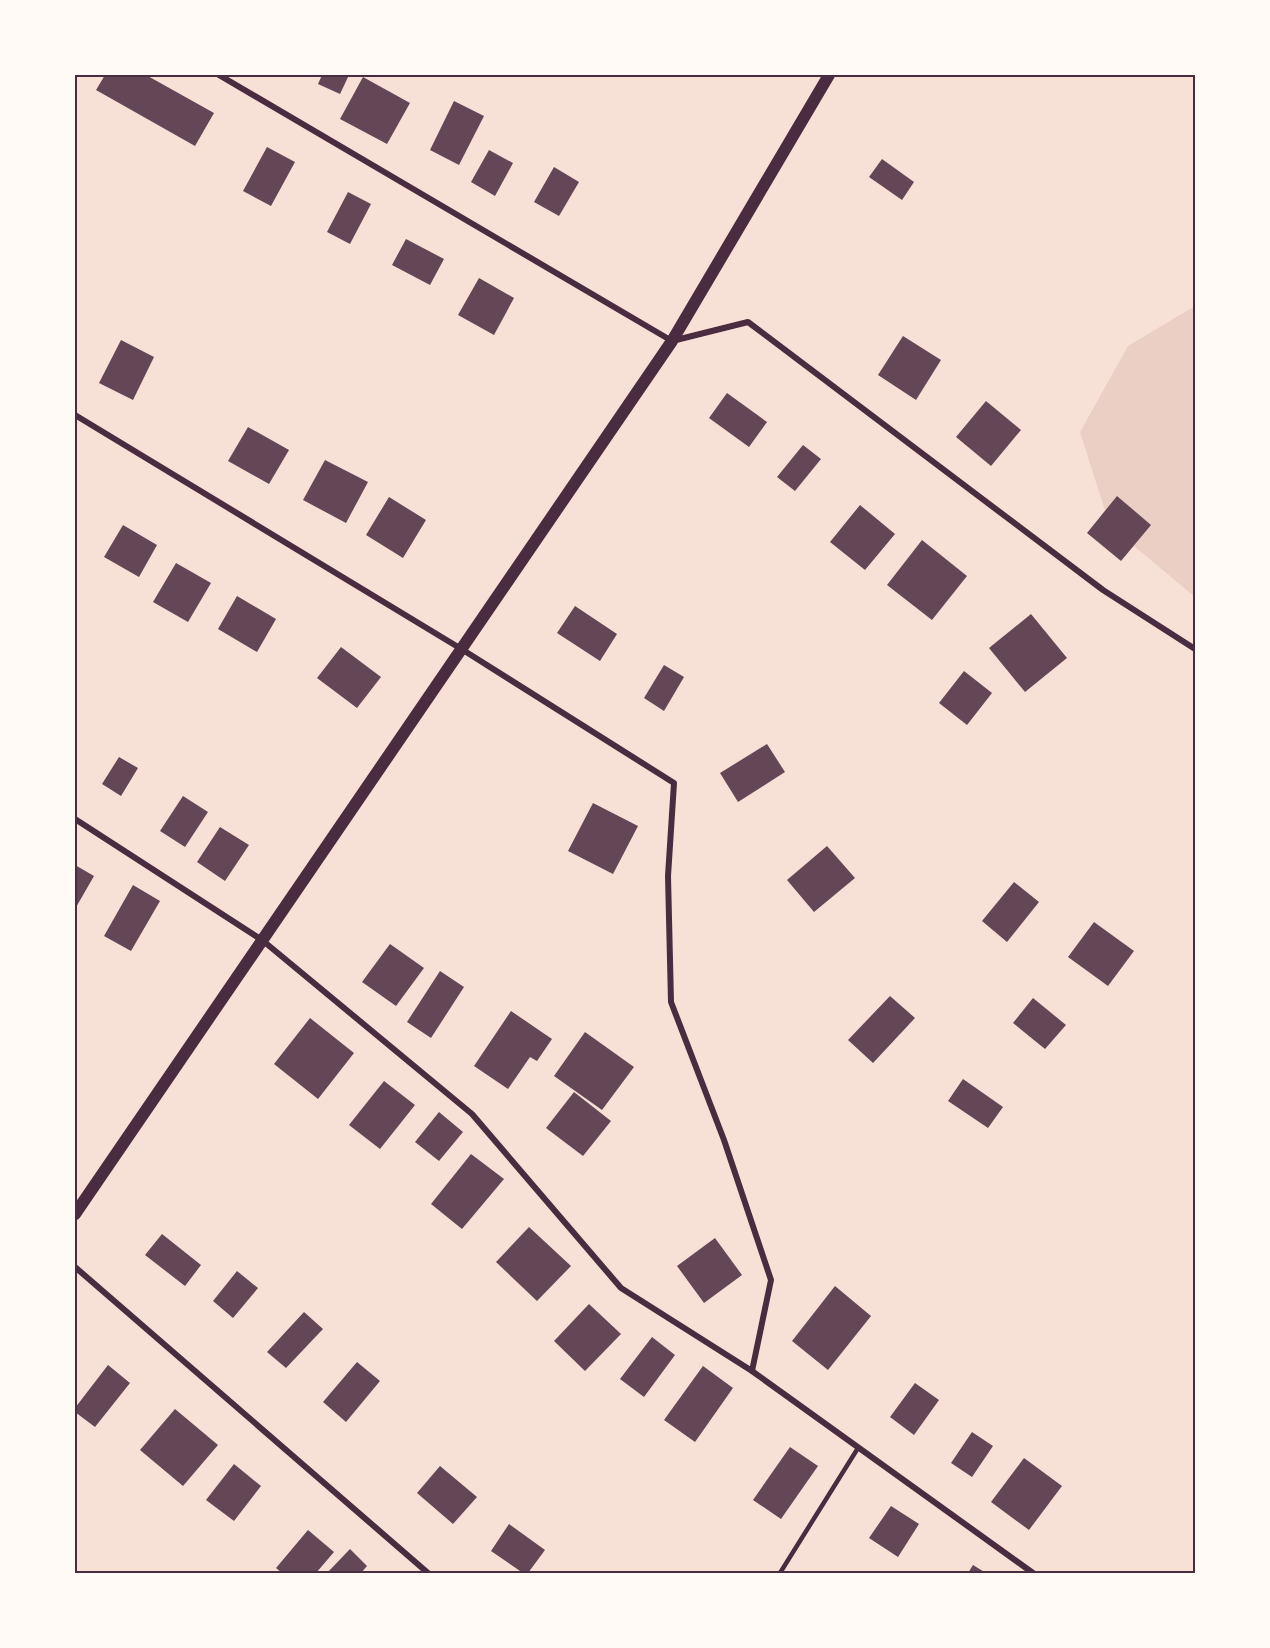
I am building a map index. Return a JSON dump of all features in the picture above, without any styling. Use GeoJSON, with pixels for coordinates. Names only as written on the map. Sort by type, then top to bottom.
{"type":"FeatureCollection","features":[{"type":"Feature","properties":{"kind":"main road"},"geometry":{"type":"LineString","coordinates":[[75,1214],[463,650],[672,340],[829,75]]}},
{"type":"Feature","properties":{"kind":"street"},"geometry":{"type":"LineString","coordinates":[[219,75],[672,340],[748,322],[1103,590],[1195,649]]}},
{"type":"Feature","properties":{"kind":"street"},"geometry":{"type":"LineString","coordinates":[[75,415],[463,650],[674,783],[668,876],[671,1002],[724,1140],[771,1280],[752,1371]]}},
{"type":"Feature","properties":{"kind":"street"},"geometry":{"type":"LineString","coordinates":[[75,819],[262,940],[472,1114],[621,1288],[752,1371],[1033,1573]]}},
{"type":"Feature","properties":{"kind":"street"},"geometry":{"type":"LineString","coordinates":[[75,1267],[428,1573]]}},
{"type":"Feature","properties":{"kind":"lane"},"geometry":{"type":"LineString","coordinates":[[780,1573],[858,1448]]}},
{"type":"Feature","properties":{"kind":"shaded area"},"geometry":{"type":"Polygon","coordinates":[[[1195,306],[1195,597],[1110,526],[1080,432],[1128,346],[1195,306]]]}},
{"type":"Feature","properties":{"kind":"building"},"geometry":{"type":"Polygon","coordinates":[[[105,75],[146,75],[214,113],[195,146],[96,90],[105,75]]]}},
{"type":"Feature","properties":{"kind":"building"},"geometry":{"type":"Polygon","coordinates":[[[322,75],[349,75],[340,94],[318,84],[322,75]]]}},
{"type":"Feature","properties":{"kind":"building"},"geometry":{"type":"Polygon","coordinates":[[[363,77],[410,103],[387,144],[340,119],[363,77]]]}},
{"type":"Feature","properties":{"kind":"building"},"geometry":{"type":"Polygon","coordinates":[[[454,101],[484,116],[459,165],[430,150],[454,101]]]}},
{"type":"Feature","properties":{"kind":"building"},"geometry":{"type":"Polygon","coordinates":[[[267,147],[295,162],[271,206],[243,191],[267,147]]]}},
{"type":"Feature","properties":{"kind":"building"},"geometry":{"type":"Polygon","coordinates":[[[489,150],[513,163],[495,196],[471,182],[489,150]]]}},
{"type":"Feature","properties":{"kind":"building"},"geometry":{"type":"Polygon","coordinates":[[[882,159],[914,182],[902,200],[869,177],[882,159]]]}},
{"type":"Feature","properties":{"kind":"building"},"geometry":{"type":"Polygon","coordinates":[[[554,167],[579,182],[559,216],[534,202],[554,167]]]}},
{"type":"Feature","properties":{"kind":"building"},"geometry":{"type":"Polygon","coordinates":[[[348,192],[371,204],[350,244],[327,232],[348,192]]]}},
{"type":"Feature","properties":{"kind":"building"},"geometry":{"type":"Polygon","coordinates":[[[406,239],[444,259],[430,285],[392,265],[406,239]]]}},
{"type":"Feature","properties":{"kind":"building"},"geometry":{"type":"Polygon","coordinates":[[[479,278],[514,298],[494,335],[458,315],[479,278]]]}},
{"type":"Feature","properties":{"kind":"building"},"geometry":{"type":"Polygon","coordinates":[[[903,336],[941,360],[916,400],[878,375],[903,336]]]}},
{"type":"Feature","properties":{"kind":"building"},"geometry":{"type":"Polygon","coordinates":[[[121,340],[154,357],[133,400],[99,383],[121,340]]]}},
{"type":"Feature","properties":{"kind":"building"},"geometry":{"type":"Polygon","coordinates":[[[727,393],[767,422],[749,447],[709,418],[727,393]]]}},
{"type":"Feature","properties":{"kind":"building"},"geometry":{"type":"Polygon","coordinates":[[[986,401],[1021,430],[991,466],[956,437],[986,401]]]}},
{"type":"Feature","properties":{"kind":"building"},"geometry":{"type":"Polygon","coordinates":[[[248,427],[289,450],[269,484],[228,461],[248,427]]]}},
{"type":"Feature","properties":{"kind":"building"},"geometry":{"type":"Polygon","coordinates":[[[803,445],[821,459],[795,491],[777,477],[803,445]]]}},
{"type":"Feature","properties":{"kind":"building"},"geometry":{"type":"Polygon","coordinates":[[[325,460],[368,482],[346,523],[303,500],[325,460]]]}},
{"type":"Feature","properties":{"kind":"building"},"geometry":{"type":"Polygon","coordinates":[[[1117,496],[1151,525],[1121,561],[1087,533],[1117,496]]]}},
{"type":"Feature","properties":{"kind":"building"},"geometry":{"type":"Polygon","coordinates":[[[389,497],[426,520],[403,558],[366,535],[389,497]]]}},
{"type":"Feature","properties":{"kind":"building"},"geometry":{"type":"Polygon","coordinates":[[[860,505],[895,534],[865,570],[830,542],[860,505]]]}},
{"type":"Feature","properties":{"kind":"building"},"geometry":{"type":"Polygon","coordinates":[[[123,525],[157,545],[139,577],[104,557],[123,525]]]}},
{"type":"Feature","properties":{"kind":"building"},"geometry":{"type":"Polygon","coordinates":[[[922,540],[967,576],[932,620],[887,585],[922,540]]]}},
{"type":"Feature","properties":{"kind":"building"},"geometry":{"type":"Polygon","coordinates":[[[176,563],[211,583],[188,622],[153,602],[176,563]]]}},
{"type":"Feature","properties":{"kind":"building"},"geometry":{"type":"Polygon","coordinates":[[[237,596],[276,619],[257,652],[218,629],[237,596]]]}},
{"type":"Feature","properties":{"kind":"building"},"geometry":{"type":"Polygon","coordinates":[[[575,606],[617,634],[600,661],[557,633],[575,606]]]}},
{"type":"Feature","properties":{"kind":"building"},"geometry":{"type":"Polygon","coordinates":[[[1031,614],[1067,658],[1025,692],[989,648],[1031,614]]]}},
{"type":"Feature","properties":{"kind":"building"},"geometry":{"type":"Polygon","coordinates":[[[341,647],[381,677],[357,708],[317,678],[341,647]]]}},
{"type":"Feature","properties":{"kind":"building"},"geometry":{"type":"Polygon","coordinates":[[[664,665],[684,677],[664,711],[644,698],[664,665]]]}},
{"type":"Feature","properties":{"kind":"building"},"geometry":{"type":"Polygon","coordinates":[[[964,671],[992,693],[967,725],[939,703],[964,671]]]}},
{"type":"Feature","properties":{"kind":"building"},"geometry":{"type":"Polygon","coordinates":[[[767,744],[785,772],[738,802],[720,773],[767,744]]]}},
{"type":"Feature","properties":{"kind":"building"},"geometry":{"type":"Polygon","coordinates":[[[119,757],[138,768],[121,796],[102,784],[119,757]]]}},
{"type":"Feature","properties":{"kind":"building"},"geometry":{"type":"Polygon","coordinates":[[[183,796],[208,812],[185,847],[160,831],[183,796]]]}},
{"type":"Feature","properties":{"kind":"building"},"geometry":{"type":"Polygon","coordinates":[[[593,803],[638,826],[613,874],[568,851],[593,803]]]}},
{"type":"Feature","properties":{"kind":"building"},"geometry":{"type":"Polygon","coordinates":[[[220,827],[249,845],[225,881],[197,862],[220,827]]]}},
{"type":"Feature","properties":{"kind":"building"},"geometry":{"type":"Polygon","coordinates":[[[827,846],[855,878],[814,912],[787,880],[827,846]]]}},
{"type":"Feature","properties":{"kind":"building"},"geometry":{"type":"Polygon","coordinates":[[[75,865],[94,876],[75,909],[75,865]]]}},
{"type":"Feature","properties":{"kind":"building"},"geometry":{"type":"Polygon","coordinates":[[[1014,882],[1039,902],[1007,942],[982,921],[1014,882]]]}},
{"type":"Feature","properties":{"kind":"building"},"geometry":{"type":"Polygon","coordinates":[[[133,885],[160,901],[131,951],[104,936],[133,885]]]}},
{"type":"Feature","properties":{"kind":"building"},"geometry":{"type":"Polygon","coordinates":[[[1094,922],[1134,951],[1108,986],[1068,957],[1094,922]]]}},
{"type":"Feature","properties":{"kind":"building"},"geometry":{"type":"Polygon","coordinates":[[[390,944],[424,968],[396,1006],[362,982],[390,944]]]}},
{"type":"Feature","properties":{"kind":"building"},"geometry":{"type":"Polygon","coordinates":[[[440,971],[464,987],[431,1038],[407,1022],[440,971]]]}},
{"type":"Feature","properties":{"kind":"building"},"geometry":{"type":"Polygon","coordinates":[[[890,996],[915,1018],[873,1063],[848,1040],[890,996]]]}},
{"type":"Feature","properties":{"kind":"building"},"geometry":{"type":"Polygon","coordinates":[[[1033,998],[1066,1025],[1045,1049],[1013,1023],[1033,998]]]}},
{"type":"Feature","properties":{"kind":"building"},"geometry":{"type":"Polygon","coordinates":[[[511,1011],[552,1039],[537,1061],[530,1057],[508,1089],[474,1066],[511,1011]]]}},
{"type":"Feature","properties":{"kind":"building"},"geometry":{"type":"Polygon","coordinates":[[[310,1018],[354,1053],[318,1099],[274,1064],[310,1018]]]}},
{"type":"Feature","properties":{"kind":"building"},"geometry":{"type":"Polygon","coordinates":[[[585,1032],[634,1067],[602,1110],[554,1076],[585,1032]]]}},
{"type":"Feature","properties":{"kind":"building"},"geometry":{"type":"Polygon","coordinates":[[[963,1079],[1003,1107],[988,1128],[948,1101],[963,1079]]]}},
{"type":"Feature","properties":{"kind":"building"},"geometry":{"type":"Polygon","coordinates":[[[384,1081],[415,1105],[380,1149],[349,1125],[384,1081]]]}},
{"type":"Feature","properties":{"kind":"building"},"geometry":{"type":"Polygon","coordinates":[[[574,1092],[611,1121],[583,1156],[546,1128],[574,1092]]]}},
{"type":"Feature","properties":{"kind":"building"},"geometry":{"type":"Polygon","coordinates":[[[439,1112],[463,1132],[439,1161],[415,1142],[439,1112]]]}},
{"type":"Feature","properties":{"kind":"building"},"geometry":{"type":"Polygon","coordinates":[[[471,1154],[504,1179],[462,1229],[431,1204],[471,1154]]]}},
{"type":"Feature","properties":{"kind":"building"},"geometry":{"type":"Polygon","coordinates":[[[529,1227],[571,1266],[537,1301],[496,1262],[529,1227]]]}},
{"type":"Feature","properties":{"kind":"building"},"geometry":{"type":"Polygon","coordinates":[[[162,1234],[201,1265],[185,1286],[145,1255],[162,1234]]]}},
{"type":"Feature","properties":{"kind":"building"},"geometry":{"type":"Polygon","coordinates":[[[715,1238],[742,1275],[704,1303],[677,1266],[715,1238]]]}},
{"type":"Feature","properties":{"kind":"building"},"geometry":{"type":"Polygon","coordinates":[[[237,1271],[258,1288],[233,1318],[213,1301],[237,1271]]]}},
{"type":"Feature","properties":{"kind":"building"},"geometry":{"type":"Polygon","coordinates":[[[835,1286],[871,1316],[828,1370],[792,1341],[835,1286]]]}},
{"type":"Feature","properties":{"kind":"building"},"geometry":{"type":"Polygon","coordinates":[[[589,1304],[621,1334],[585,1371],[554,1341],[589,1304]]]}},
{"type":"Feature","properties":{"kind":"building"},"geometry":{"type":"Polygon","coordinates":[[[304,1312],[323,1329],[286,1368],[267,1352],[304,1312]]]}},
{"type":"Feature","properties":{"kind":"building"},"geometry":{"type":"Polygon","coordinates":[[[652,1337],[675,1355],[644,1397],[620,1379],[652,1337]]]}},
{"type":"Feature","properties":{"kind":"building"},"geometry":{"type":"Polygon","coordinates":[[[357,1362],[380,1381],[346,1422],[323,1402],[357,1362]]]}},
{"type":"Feature","properties":{"kind":"building"},"geometry":{"type":"Polygon","coordinates":[[[108,1365],[130,1383],[95,1427],[75,1412],[75,1408],[108,1365]]]}},
{"type":"Feature","properties":{"kind":"building"},"geometry":{"type":"Polygon","coordinates":[[[703,1366],[733,1388],[695,1442],[664,1420],[703,1366]]]}},
{"type":"Feature","properties":{"kind":"building"},"geometry":{"type":"Polygon","coordinates":[[[915,1383],[939,1400],[914,1435],[890,1417],[915,1383]]]}},
{"type":"Feature","properties":{"kind":"building"},"geometry":{"type":"Polygon","coordinates":[[[175,1409],[218,1445],[183,1486],[140,1450],[175,1409]]]}},
{"type":"Feature","properties":{"kind":"building"},"geometry":{"type":"Polygon","coordinates":[[[972,1432],[993,1446],[972,1477],[951,1463],[972,1432]]]}},
{"type":"Feature","properties":{"kind":"building"},"geometry":{"type":"Polygon","coordinates":[[[790,1447],[818,1466],[781,1519],[753,1500],[790,1447]]]}},
{"type":"Feature","properties":{"kind":"building"},"geometry":{"type":"Polygon","coordinates":[[[1024,1458],[1062,1486],[1029,1530],[991,1502],[1024,1458]]]}},
{"type":"Feature","properties":{"kind":"building"},"geometry":{"type":"Polygon","coordinates":[[[234,1464],[261,1486],[234,1521],[206,1500],[234,1464]]]}},
{"type":"Feature","properties":{"kind":"building"},"geometry":{"type":"Polygon","coordinates":[[[440,1466],[477,1497],[453,1524],[417,1493],[440,1466]]]}},
{"type":"Feature","properties":{"kind":"building"},"geometry":{"type":"Polygon","coordinates":[[[891,1506],[919,1524],[898,1557],[869,1538],[891,1506]]]}},
{"type":"Feature","properties":{"kind":"building"},"geometry":{"type":"Polygon","coordinates":[[[509,1524],[545,1550],[528,1573],[523,1573],[491,1551],[509,1524]]]}},
{"type":"Feature","properties":{"kind":"building"},"geometry":{"type":"Polygon","coordinates":[[[308,1530],[334,1552],[316,1573],[282,1573],[276,1568],[308,1530]]]}},
{"type":"Feature","properties":{"kind":"building"},"geometry":{"type":"Polygon","coordinates":[[[350,1549],[367,1566],[361,1573],[327,1573],[350,1549]]]}},
{"type":"Feature","properties":{"kind":"building"},"geometry":{"type":"Polygon","coordinates":[[[973,1565],[986,1573],[968,1573],[973,1565]]]}}]}
